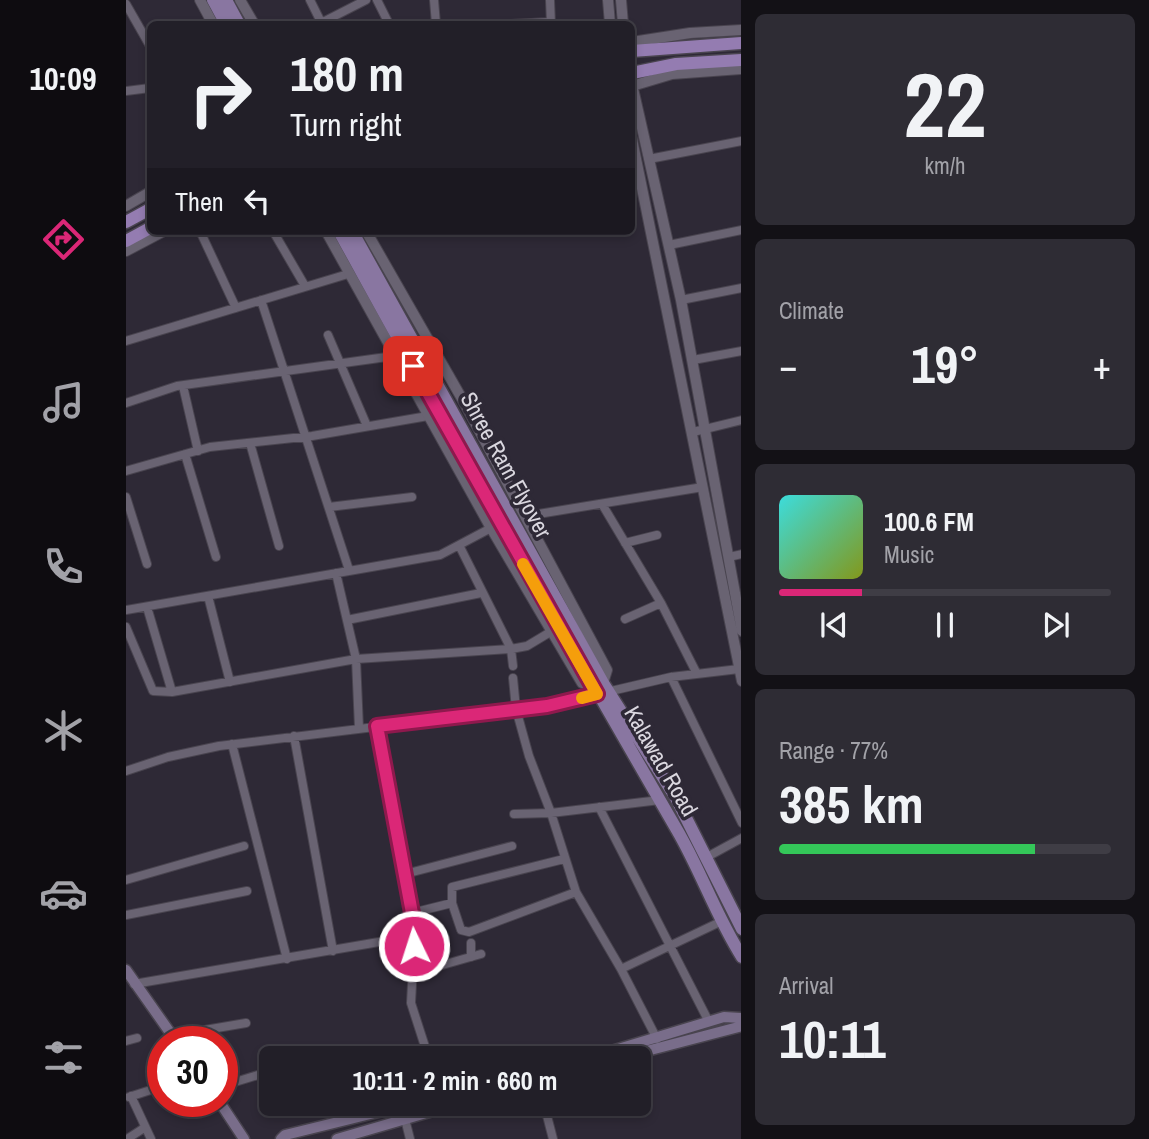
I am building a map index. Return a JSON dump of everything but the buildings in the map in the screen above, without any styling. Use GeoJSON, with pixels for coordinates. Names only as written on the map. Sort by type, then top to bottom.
{"type":"FeatureCollection","features":[{"type":"Feature","properties":{"kind":"highway"},"geometry":{"type":"LineString","coordinates":[[635,51],[741,43]]}},
{"type":"Feature","properties":{"kind":"highway"},"geometry":{"type":"LineString","coordinates":[[635,72],[676,64],[741,60]]}},
{"type":"Feature","properties":{"kind":"highway"},"geometry":{"type":"LineString","coordinates":[[126,222],[147,211]]}},
{"type":"Feature","properties":{"kind":"highway"},"geometry":{"type":"LineString","coordinates":[[126,241],[147,230]]}},
{"type":"Feature","properties":{"kind":"main road"},"geometry":{"type":"LineString","coordinates":[[213,0],[224,21]]}},
{"type":"Feature","properties":{"kind":"main road"},"geometry":{"type":"LineString","coordinates":[[226,0],[237,21]]}},
{"type":"Feature","properties":{"kind":"main road","name":"Shree Ram Flyover"},"geometry":{"type":"LineString","coordinates":[[341,235],[591,671]]}},
{"type":"Feature","properties":{"kind":"main road","name":"Shree Ram Flyover"},"geometry":{"type":"LineString","coordinates":[[354,235],[600,688]]}},
{"type":"Feature","properties":{"kind":"main road","name":"Kalawad Road"},"geometry":{"type":"LineString","coordinates":[[600,688],[695,861],[720,922],[741,957]]}},
{"type":"Feature","properties":{"kind":"main road","name":"Kalawad Road"},"geometry":{"type":"LineString","coordinates":[[600,688],[676,798],[741,929]]}},
{"type":"Feature","properties":{"kind":"main road"},"geometry":{"type":"LineString","coordinates":[[129,978],[166,1026]]}},
{"type":"Feature","properties":{"kind":"main road"},"geometry":{"type":"LineString","coordinates":[[632,1046],[724,1017],[741,1018]]}},
{"type":"Feature","properties":{"kind":"main road"},"geometry":{"type":"LineString","coordinates":[[651,1050],[741,1026]]}},
{"type":"Feature","properties":{"kind":"main road"},"geometry":{"type":"LineString","coordinates":[[281,1139],[285,1135],[362,1116]]}},
{"type":"Feature","properties":{"kind":"main road"},"geometry":{"type":"LineString","coordinates":[[337,1139],[416,1116]]}},
{"type":"Feature","properties":{"kind":"main road"},"geometry":{"type":"LineString","coordinates":[[230,1117],[244,1139]]}},
{"type":"Feature","properties":{"kind":"street"},"geometry":{"type":"LineString","coordinates":[[200,0],[212,21]]}},
{"type":"Feature","properties":{"kind":"street"},"geometry":{"type":"LineString","coordinates":[[240,0],[252,21]]}},
{"type":"Feature","properties":{"kind":"street"},"geometry":{"type":"LineString","coordinates":[[310,0],[320,21]]}},
{"type":"Feature","properties":{"kind":"street"},"geometry":{"type":"LineString","coordinates":[[328,21],[366,0]]}},
{"type":"Feature","properties":{"kind":"street"},"geometry":{"type":"LineString","coordinates":[[377,0],[388,21]]}},
{"type":"Feature","properties":{"kind":"street"},"geometry":{"type":"LineString","coordinates":[[435,0],[436,21]]}},
{"type":"Feature","properties":{"kind":"street"},"geometry":{"type":"LineString","coordinates":[[550,0],[551,21]]}},
{"type":"Feature","properties":{"kind":"street"},"geometry":{"type":"LineString","coordinates":[[608,0],[610,21]]}},
{"type":"Feature","properties":{"kind":"street"},"geometry":{"type":"LineString","coordinates":[[621,0],[623,21]]}},
{"type":"Feature","properties":{"kind":"street"},"geometry":{"type":"LineString","coordinates":[[126,4],[147,42]]}},
{"type":"Feature","properties":{"kind":"street"},"geometry":{"type":"LineString","coordinates":[[635,41],[741,30]]}},
{"type":"Feature","properties":{"kind":"street"},"geometry":{"type":"LineString","coordinates":[[635,84],[672,74],[741,69]]}},
{"type":"Feature","properties":{"kind":"street"},"geometry":{"type":"LineString","coordinates":[[126,91],[147,88]]}},
{"type":"Feature","properties":{"kind":"street"},"geometry":{"type":"LineString","coordinates":[[635,98],[681,300],[729,557],[738,628],[741,681]]}},
{"type":"Feature","properties":{"kind":"street"},"geometry":{"type":"LineString","coordinates":[[649,159],[741,141]]}},
{"type":"Feature","properties":{"kind":"street"},"geometry":{"type":"LineString","coordinates":[[635,153],[702,487],[738,628]]}},
{"type":"Feature","properties":{"kind":"street"},"geometry":{"type":"LineString","coordinates":[[128,203],[147,194]]}},
{"type":"Feature","properties":{"kind":"street"},"geometry":{"type":"LineString","coordinates":[[669,246],[741,230]]}},
{"type":"Feature","properties":{"kind":"street"},"geometry":{"type":"LineString","coordinates":[[126,251],[156,235]]}},
{"type":"Feature","properties":{"kind":"street"},"geometry":{"type":"LineString","coordinates":[[202,235],[236,308]]}},
{"type":"Feature","properties":{"kind":"street"},"geometry":{"type":"LineString","coordinates":[[276,235],[304,286]]}},
{"type":"Feature","properties":{"kind":"street","name":"Kalawad Road"},"geometry":{"type":"LineString","coordinates":[[328,235],[491,528],[582,683],[600,688],[607,670],[526,516],[368,235]]}},
{"type":"Feature","properties":{"kind":"street"},"geometry":{"type":"LineString","coordinates":[[126,341],[348,274]]}},
{"type":"Feature","properties":{"kind":"street"},"geometry":{"type":"LineString","coordinates":[[681,300],[741,288]]}},
{"type":"Feature","properties":{"kind":"street"},"geometry":{"type":"LineString","coordinates":[[261,300],[349,570]]}},
{"type":"Feature","properties":{"kind":"street"},"geometry":{"type":"LineString","coordinates":[[328,335],[367,426]]}},
{"type":"Feature","properties":{"kind":"street"},"geometry":{"type":"LineString","coordinates":[[693,360],[741,351]]}},
{"type":"Feature","properties":{"kind":"street"},"geometry":{"type":"LineString","coordinates":[[126,403],[183,386],[394,356]]}},
{"type":"Feature","properties":{"kind":"street"},"geometry":{"type":"LineString","coordinates":[[183,386],[198,451]]}},
{"type":"Feature","properties":{"kind":"street"},"geometry":{"type":"LineString","coordinates":[[126,471],[198,451],[306,437],[428,416]]}},
{"type":"Feature","properties":{"kind":"street"},"geometry":{"type":"LineString","coordinates":[[693,432],[741,420]]}},
{"type":"Feature","properties":{"kind":"street"},"geometry":{"type":"LineString","coordinates":[[250,443],[279,546]]}},
{"type":"Feature","properties":{"kind":"street"},"geometry":{"type":"LineString","coordinates":[[185,454],[216,558]]}},
{"type":"Feature","properties":{"kind":"street"},"geometry":{"type":"LineString","coordinates":[[526,516],[702,487]]}},
{"type":"Feature","properties":{"kind":"street"},"geometry":{"type":"LineString","coordinates":[[126,497],[147,564]]}},
{"type":"Feature","properties":{"kind":"street"},"geometry":{"type":"LineString","coordinates":[[329,507],[412,497]]}},
{"type":"Feature","properties":{"kind":"street"},"geometry":{"type":"LineString","coordinates":[[602,504],[661,603],[696,672]]}},
{"type":"Feature","properties":{"kind":"street"},"geometry":{"type":"LineString","coordinates":[[126,610],[440,555],[491,528]]}},
{"type":"Feature","properties":{"kind":"street"},"geometry":{"type":"LineString","coordinates":[[625,543],[657,535]]}},
{"type":"Feature","properties":{"kind":"street"},"geometry":{"type":"LineString","coordinates":[[459,545],[511,649],[513,666]]}},
{"type":"Feature","properties":{"kind":"street"},"geometry":{"type":"LineString","coordinates":[[729,557],[741,554]]}},
{"type":"Feature","properties":{"kind":"street"},"geometry":{"type":"LineString","coordinates":[[336,573],[356,659],[359,728]]}},
{"type":"Feature","properties":{"kind":"street"},"geometry":{"type":"LineString","coordinates":[[347,620],[481,593]]}},
{"type":"Feature","properties":{"kind":"street"},"geometry":{"type":"LineString","coordinates":[[208,596],[230,682]]}},
{"type":"Feature","properties":{"kind":"street"},"geometry":{"type":"LineString","coordinates":[[625,620],[661,603]]}},
{"type":"Feature","properties":{"kind":"street"},"geometry":{"type":"LineString","coordinates":[[147,607],[172,692]]}},
{"type":"Feature","properties":{"kind":"street"},"geometry":{"type":"LineString","coordinates":[[126,626],[153,691],[172,692],[356,659],[511,649],[527,646],[552,631]]}},
{"type":"Feature","properties":{"kind":"street"},"geometry":{"type":"LineString","coordinates":[[126,771],[168,757],[232,744],[547,706],[600,688],[696,672],[739,669]]}},
{"type":"Feature","properties":{"kind":"street"},"geometry":{"type":"LineString","coordinates":[[671,677],[741,823]]}},
{"type":"Feature","properties":{"kind":"street"},"geometry":{"type":"LineString","coordinates":[[513,678],[516,709],[528,756],[551,813],[576,892],[621,969],[657,1039]]}},
{"type":"Feature","properties":{"kind":"street"},"geometry":{"type":"LineString","coordinates":[[377,726],[412,913],[414,973],[411,1003],[425,1046]]}},
{"type":"Feature","properties":{"kind":"street"},"geometry":{"type":"LineString","coordinates":[[293,736],[333,951]]}},
{"type":"Feature","properties":{"kind":"street"},"geometry":{"type":"LineString","coordinates":[[232,744],[287,959]]}},
{"type":"Feature","properties":{"kind":"street"},"geometry":{"type":"LineString","coordinates":[[514,814],[551,813],[660,800]]}},
{"type":"Feature","properties":{"kind":"street"},"geometry":{"type":"LineString","coordinates":[[599,807],[709,1022]]}},
{"type":"Feature","properties":{"kind":"street"},"geometry":{"type":"LineString","coordinates":[[706,857],[741,838]]}},
{"type":"Feature","properties":{"kind":"street"},"geometry":{"type":"LineString","coordinates":[[126,880],[244,846]]}},
{"type":"Feature","properties":{"kind":"street"},"geometry":{"type":"LineString","coordinates":[[405,874],[512,846]]}},
{"type":"Feature","properties":{"kind":"street"},"geometry":{"type":"LineString","coordinates":[[564,859],[459,883],[452,887],[452,902],[461,930],[469,932],[576,892]]}},
{"type":"Feature","properties":{"kind":"street"},"geometry":{"type":"LineString","coordinates":[[126,915],[247,891]]}},
{"type":"Feature","properties":{"kind":"street"},"geometry":{"type":"LineString","coordinates":[[412,913],[452,902]]}},
{"type":"Feature","properties":{"kind":"street"},"geometry":{"type":"LineString","coordinates":[[621,969],[720,922]]}},
{"type":"Feature","properties":{"kind":"street"},"geometry":{"type":"LineString","coordinates":[[129,978],[287,959],[414,936]]}},
{"type":"Feature","properties":{"kind":"street"},"geometry":{"type":"LineString","coordinates":[[471,943],[471,957]]}},
{"type":"Feature","properties":{"kind":"street"},"geometry":{"type":"LineString","coordinates":[[414,973],[481,954]]}},
{"type":"Feature","properties":{"kind":"street"},"geometry":{"type":"LineString","coordinates":[[228,1026],[246,1023]]}},
{"type":"Feature","properties":{"kind":"street"},"geometry":{"type":"LineString","coordinates":[[126,1041],[137,1038]]}},
{"type":"Feature","properties":{"kind":"street"},"geometry":{"type":"LineString","coordinates":[[238,1082],[259,1076]]}},
{"type":"Feature","properties":{"kind":"street"},"geometry":{"type":"LineString","coordinates":[[147,1091],[128,1097],[151,1139]]}},
{"type":"Feature","properties":{"kind":"street"},"geometry":{"type":"LineString","coordinates":[[547,1116],[553,1139]]}},
{"type":"Feature","properties":{"kind":"street"},"geometry":{"type":"LineString","coordinates":[[406,1123],[410,1139]]}},
{"type":"Feature","properties":{"kind":"street"},"geometry":{"type":"LineString","coordinates":[[127,1139],[144,1128]]}},
{"type":"Feature","properties":{"kind":"slow traffic"},"geometry":{"type":"LineString","coordinates":[[523,564],[597,694],[582,698]]}},
{"type":"Feature","properties":{"kind":"route"},"geometry":{"type":"LineString","coordinates":[[413,366],[597,694],[547,706],[377,726],[412,913],[414,946]]}}]}
